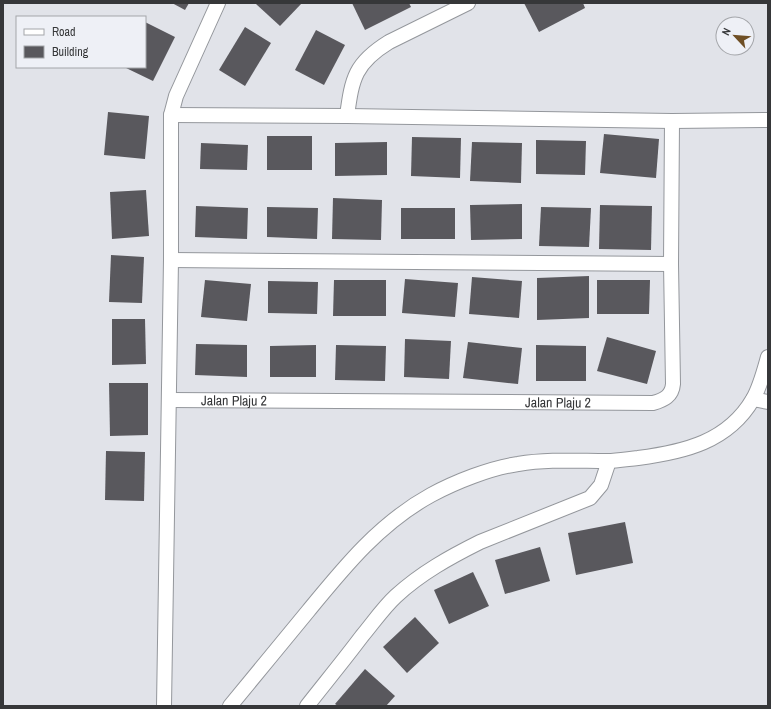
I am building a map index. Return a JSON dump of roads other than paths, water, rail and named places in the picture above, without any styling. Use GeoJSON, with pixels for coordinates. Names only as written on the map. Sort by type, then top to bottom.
{"type":"FeatureCollection","features":[{"type":"Feature","properties":{"kind":"street"},"geometry":{"type":"LineString","coordinates":[[164,706],[170,400],[171,114],[176,96],[218,3]]}},
{"type":"Feature","properties":{"kind":"street"},"geometry":{"type":"LineString","coordinates":[[347,116],[351,87],[356,73],[376,50],[389,42],[468,3]]}},
{"type":"Feature","properties":{"kind":"street"},"geometry":{"type":"LineString","coordinates":[[171,114],[672,121],[768,120]]}},
{"type":"Feature","properties":{"kind":"street","name":"Jalan Plaju 2"},"geometry":{"type":"LineString","coordinates":[[170,400],[637,403],[653,403],[662,401],[670,395],[673,384],[671,264],[672,121]]}},
{"type":"Feature","properties":{"kind":"street"},"geometry":{"type":"LineString","coordinates":[[171,260],[671,264]]}},
{"type":"Feature","properties":{"kind":"street"},"geometry":{"type":"LineString","coordinates":[[230,706],[353,557],[392,520],[414,505],[431,494],[480,474],[517,464],[564,460],[609,461],[666,454],[703,444],[727,428],[739,417],[753,399],[768,357]]}},
{"type":"Feature","properties":{"kind":"street"},"geometry":{"type":"LineString","coordinates":[[753,399],[768,402]]}},
{"type":"Feature","properties":{"kind":"street"},"geometry":{"type":"LineString","coordinates":[[307,706],[381,613],[394,598],[408,586],[426,572],[463,550],[590,498],[601,485],[609,461]]}}]}
